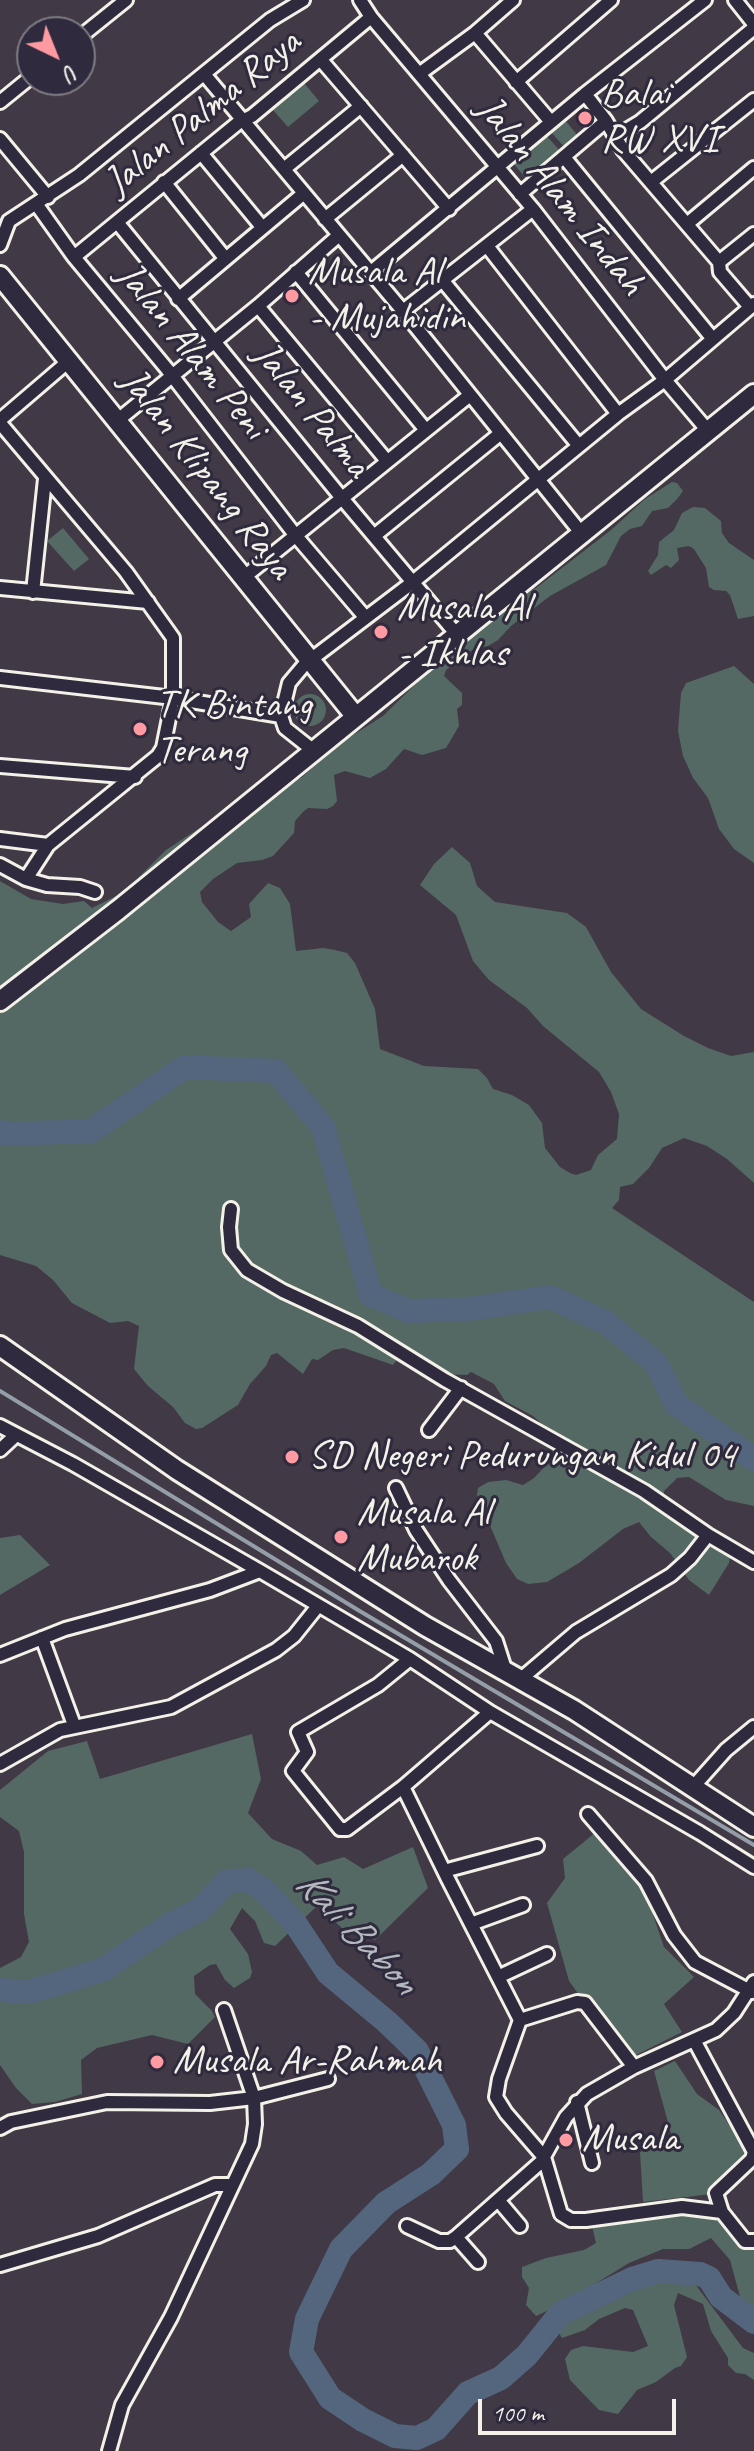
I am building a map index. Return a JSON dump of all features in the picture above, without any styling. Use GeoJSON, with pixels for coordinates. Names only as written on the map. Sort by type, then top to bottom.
{"type":"FeatureCollection","features":[{"type":"Feature","properties":{"kind":"main road","name":"Jalan Klipang Raya"},"geometry":{"type":"LineString","coordinates":[[0,276],[356,717]]}},
{"type":"Feature","properties":{"kind":"main road"},"geometry":{"type":"LineString","coordinates":[[0,1001],[118,910],[754,394]]}},
{"type":"Feature","properties":{"kind":"main road"},"geometry":{"type":"LineString","coordinates":[[0,1346],[177,1470],[425,1626],[513,1674],[754,1827]]}},
{"type":"Feature","properties":{"kind":"street"},"geometry":{"type":"LineString","coordinates":[[96,24],[126,0]]}},
{"type":"Feature","properties":{"kind":"street"},"geometry":{"type":"LineString","coordinates":[[0,245],[5,221],[43,201],[109,152],[287,3],[303,0]]}},
{"type":"Feature","properties":{"kind":"street","name":"Jalan Alam Indah"},"geometry":{"type":"LineString","coordinates":[[360,0],[533,209],[709,432]]}},
{"type":"Feature","properties":{"kind":"street"},"geometry":{"type":"LineString","coordinates":[[419,74],[475,33],[513,0]]}},
{"type":"Feature","properties":{"kind":"street"},"geometry":{"type":"LineString","coordinates":[[516,82],[611,0]]}},
{"type":"Feature","properties":{"kind":"street"},"geometry":{"type":"LineString","coordinates":[[371,272],[585,94],[705,0]]}},
{"type":"Feature","properties":{"kind":"street"},"geometry":{"type":"LineString","coordinates":[[615,137],[640,122],[754,26],[735,0]]}},
{"type":"Feature","properties":{"kind":"street","name":"Jalan Palma Raya"},"geometry":{"type":"LineString","coordinates":[[74,257],[371,17]]}},
{"type":"Feature","properties":{"kind":"street"},"geometry":{"type":"LineString","coordinates":[[475,33],[551,122]]}},
{"type":"Feature","properties":{"kind":"street"},"geometry":{"type":"LineString","coordinates":[[321,60],[449,209]]}},
{"type":"Feature","properties":{"kind":"street"},"geometry":{"type":"LineString","coordinates":[[204,74],[371,272],[582,534]]}},
{"type":"Feature","properties":{"kind":"street"},"geometry":{"type":"LineString","coordinates":[[0,102],[16,89]]}},
{"type":"Feature","properties":{"kind":"street"},"geometry":{"type":"LineString","coordinates":[[314,751],[285,728],[281,716],[289,683],[309,660],[413,582],[618,414],[665,380],[752,306],[720,272],[719,262],[615,137],[585,94]]}},
{"type":"Feature","properties":{"kind":"street"},"geometry":{"type":"LineString","coordinates":[[651,182],[754,100]]}},
{"type":"Feature","properties":{"kind":"street"},"geometry":{"type":"LineString","coordinates":[[284,169],[361,106]]}},
{"type":"Feature","properties":{"kind":"street"},"geometry":{"type":"LineString","coordinates":[[520,194],[606,121]]}},
{"type":"Feature","properties":{"kind":"street","name":"Jalan Alam Peni"},"geometry":{"type":"LineString","coordinates":[[0,139],[43,201],[74,257],[171,374],[296,536],[365,617]]}},
{"type":"Feature","properties":{"kind":"street"},"geometry":{"type":"LineString","coordinates":[[201,153],[262,227]]}},
{"type":"Feature","properties":{"kind":"street"},"geometry":{"type":"LineString","coordinates":[[325,219],[403,155]]}},
{"type":"Feature","properties":{"kind":"street"},"geometry":{"type":"LineString","coordinates":[[564,157],[712,338]]}},
{"type":"Feature","properties":{"kind":"street"},"geometry":{"type":"LineString","coordinates":[[687,224],[754,168]]}},
{"type":"Feature","properties":{"kind":"street"},"geometry":{"type":"LineString","coordinates":[[164,182],[225,258]]}},
{"type":"Feature","properties":{"kind":"street"},"geometry":{"type":"LineString","coordinates":[[178,299],[303,194]]}},
{"type":"Feature","properties":{"kind":"street"},"geometry":{"type":"LineString","coordinates":[[403,311],[533,209]]}},
{"type":"Feature","properties":{"kind":"street","name":"Jalan Palma"},"geometry":{"type":"LineString","coordinates":[[117,222],[458,636]]}},
{"type":"Feature","properties":{"kind":"street"},"geometry":{"type":"LineString","coordinates":[[719,262],[754,234]]}},
{"type":"Feature","properties":{"kind":"street"},"geometry":{"type":"LineString","coordinates":[[118,420],[338,236]]}},
{"type":"Feature","properties":{"kind":"street"},"geometry":{"type":"LineString","coordinates":[[487,246],[618,414]]}},
{"type":"Feature","properties":{"kind":"street"},"geometry":{"type":"LineString","coordinates":[[296,272],[425,429]]}},
{"type":"Feature","properties":{"kind":"street"},"geometry":{"type":"LineString","coordinates":[[443,281],[579,446]]}},
{"type":"Feature","properties":{"kind":"street"},"geometry":{"type":"LineString","coordinates":[[258,306],[387,461]]}},
{"type":"Feature","properties":{"kind":"street"},"geometry":{"type":"LineString","coordinates":[[26,879],[48,845],[135,777],[161,752],[173,698],[173,638],[126,572],[0,422],[70,360]]}},
{"type":"Feature","properties":{"kind":"street"},"geometry":{"type":"LineString","coordinates":[[243,578],[470,395]]}},
{"type":"Feature","properties":{"kind":"street"},"geometry":{"type":"LineString","coordinates":[[374,536],[501,433]]}},
{"type":"Feature","properties":{"kind":"street"},"geometry":{"type":"LineString","coordinates":[[33,592],[45,479]]}},
{"type":"Feature","properties":{"kind":"street"},"geometry":{"type":"LineString","coordinates":[[0,588],[148,602]]}},
{"type":"Feature","properties":{"kind":"street"},"geometry":{"type":"LineString","coordinates":[[0,678],[173,698],[281,716]]}},
{"type":"Feature","properties":{"kind":"street"},"geometry":{"type":"LineString","coordinates":[[0,766],[135,777]]}},
{"type":"Feature","properties":{"kind":"street"},"geometry":{"type":"LineString","coordinates":[[0,839],[48,845]]}},
{"type":"Feature","properties":{"kind":"street"},"geometry":{"type":"LineString","coordinates":[[0,865],[26,879],[47,885],[80,887],[95,892]]}},
{"type":"Feature","properties":{"kind":"street"},"geometry":{"type":"LineString","coordinates":[[231,1209],[231,1250],[247,1270],[283,1291],[358,1326],[644,1491],[754,1562]]}},
{"type":"Feature","properties":{"kind":"street"},"geometry":{"type":"LineString","coordinates":[[429,1430],[461,1388]]}},
{"type":"Feature","properties":{"kind":"street"},"geometry":{"type":"LineString","coordinates":[[0,1426],[260,1571],[410,1659],[490,1712],[754,1867]]}},
{"type":"Feature","properties":{"kind":"street"},"geometry":{"type":"LineString","coordinates":[[0,1450],[16,1435]]}},
{"type":"Feature","properties":{"kind":"street"},"geometry":{"type":"LineString","coordinates":[[396,1488],[416,1530],[449,1580],[496,1641],[513,1674],[671,1575],[690,1558],[708,1535]]}},
{"type":"Feature","properties":{"kind":"street"},"geometry":{"type":"LineString","coordinates":[[0,1655],[65,1629],[210,1590],[260,1571]]}},
{"type":"Feature","properties":{"kind":"street"},"geometry":{"type":"LineString","coordinates":[[0,1764],[41,1739],[74,1725],[132,1717],[171,1707],[276,1650],[294,1636],[318,1606]]}},
{"type":"Feature","properties":{"kind":"street"},"geometry":{"type":"LineString","coordinates":[[42,1638],[74,1725]]}},
{"type":"Feature","properties":{"kind":"street"},"geometry":{"type":"LineString","coordinates":[[410,1659],[378,1685],[298,1731],[307,1752],[293,1772],[342,1830],[403,1787],[490,1712]]}},
{"type":"Feature","properties":{"kind":"street"},"geometry":{"type":"LineString","coordinates":[[693,1787],[726,1750],[754,1727]]}},
{"type":"Feature","properties":{"kind":"street"},"geometry":{"type":"LineString","coordinates":[[403,1787],[520,2020],[499,2079],[496,2097],[544,2157],[558,2210],[571,2220],[674,2207],[722,2212]]}},
{"type":"Feature","properties":{"kind":"street"},"geometry":{"type":"LineString","coordinates":[[407,2226],[439,2241],[446,2242],[456,2237],[544,2157],[577,2102],[634,2067],[716,2030],[752,1988],[695,1962],[674,1935],[646,1881],[588,1814]]}},
{"type":"Feature","properties":{"kind":"street"},"geometry":{"type":"LineString","coordinates":[[444,1871],[537,1846]]}},
{"type":"Feature","properties":{"kind":"street"},"geometry":{"type":"LineString","coordinates":[[471,1924],[523,1905]]}},
{"type":"Feature","properties":{"kind":"street"},"geometry":{"type":"LineString","coordinates":[[498,1977],[547,1954]]}},
{"type":"Feature","properties":{"kind":"street"},"geometry":{"type":"LineString","coordinates":[[520,2020],[577,2002],[585,2003],[634,2067]]}},
{"type":"Feature","properties":{"kind":"street"},"geometry":{"type":"LineString","coordinates":[[109,2451],[122,2405],[171,2317],[252,2144],[254,2098],[224,2010]]}},
{"type":"Feature","properties":{"kind":"street"},"geometry":{"type":"LineString","coordinates":[[694,2040],[754,2152],[752,2159],[716,2193],[722,2212],[745,2241],[754,2241]]}},
{"type":"Feature","properties":{"kind":"street"},"geometry":{"type":"LineString","coordinates":[[0,2128],[11,2122],[107,2102],[210,2103],[254,2098],[328,2079]]}},
{"type":"Feature","properties":{"kind":"street"},"geometry":{"type":"LineString","coordinates":[[577,2102],[592,2163]]}},
{"type":"Feature","properties":{"kind":"street"},"geometry":{"type":"LineString","coordinates":[[0,2264],[98,2236],[215,2185],[233,2185]]}},
{"type":"Feature","properties":{"kind":"street"},"geometry":{"type":"LineString","coordinates":[[498,2200],[520,2226]]}},
{"type":"Feature","properties":{"kind":"street"},"geometry":{"type":"LineString","coordinates":[[456,2237],[478,2262]]}},
{"type":"Feature","properties":{"kind":"green space"},"geometry":{"type":"Polygon","coordinates":[[[304,83],[319,101],[288,127],[273,110],[304,83]]]}},
{"type":"Feature","properties":{"kind":"green space"},"geometry":{"type":"Polygon","coordinates":[[[564,119],[579,137],[566,149],[550,131],[564,119]]]}},
{"type":"Feature","properties":{"kind":"green space"},"geometry":{"type":"Polygon","coordinates":[[[546,135],[561,152],[528,181],[513,163],[546,135]]]}},
{"type":"Feature","properties":{"kind":"green space"},"geometry":{"type":"Polygon","coordinates":[[[672,482],[683,491],[677,499],[668,508],[652,511],[642,526],[630,529],[621,536],[606,565],[550,596],[498,640],[475,648],[446,670],[444,676],[462,693],[462,705],[457,709],[459,726],[446,748],[422,755],[404,749],[386,769],[370,778],[345,771],[334,775],[337,801],[333,806],[327,809],[308,808],[295,821],[294,833],[273,856],[237,863],[200,892],[202,902],[218,922],[231,931],[251,917],[249,904],[268,883],[280,888],[290,904],[296,951],[335,950],[347,953],[355,963],[375,1009],[380,1049],[424,1066],[478,1069],[493,1089],[529,1105],[542,1123],[545,1148],[560,1167],[576,1175],[591,1170],[598,1155],[617,1139],[619,1114],[611,1092],[599,1072],[543,1026],[527,1008],[489,980],[473,961],[456,915],[420,885],[434,864],[452,847],[470,863],[477,886],[495,902],[567,913],[586,927],[611,972],[641,1009],[708,1048],[731,1056],[754,1052],[754,1183],[707,1146],[684,1138],[662,1148],[649,1168],[633,1184],[620,1187],[619,1200],[612,1208],[754,1302],[754,1506],[726,1500],[689,1477],[677,1478],[664,1491],[664,1498],[731,1551],[729,1563],[709,1595],[689,1580],[670,1553],[639,1522],[623,1529],[579,1563],[547,1582],[528,1584],[517,1579],[506,1563],[477,1495],[478,1488],[488,1482],[506,1480],[523,1485],[534,1478],[551,1460],[551,1432],[533,1416],[505,1401],[494,1384],[471,1372],[467,1375],[442,1374],[403,1351],[393,1365],[344,1348],[333,1350],[318,1360],[312,1359],[303,1374],[277,1353],[271,1355],[238,1405],[196,1429],[185,1423],[134,1369],[139,1326],[128,1321],[110,1323],[72,1303],[53,1280],[36,1266],[0,1255],[0,881],[31,899],[63,904],[84,901],[92,908],[118,895],[166,850],[198,829],[210,825],[240,800],[301,778],[342,742],[383,716],[447,653],[484,626],[492,614],[536,588],[611,530],[645,499],[672,482]]]}},
{"type":"Feature","properties":{"kind":"green space"},"geometry":{"type":"Polygon","coordinates":[[[693,507],[705,508],[721,521],[722,533],[729,543],[754,560],[754,616],[738,619],[730,595],[709,587],[706,568],[689,546],[677,548],[679,560],[671,568],[666,565],[651,575],[648,571],[658,555],[659,542],[674,530],[682,513],[693,507]]]}},
{"type":"Feature","properties":{"kind":"green space"},"geometry":{"type":"Polygon","coordinates":[[[63,528],[89,559],[74,571],[47,541],[63,528]]]}},
{"type":"Feature","properties":{"kind":"green space"},"geometry":{"type":"Polygon","coordinates":[[[734,666],[754,684],[754,863],[734,849],[719,829],[708,798],[693,778],[683,756],[678,731],[681,693],[686,683],[734,666]]]}},
{"type":"Feature","properties":{"kind":"green space"},"geometry":{"type":"Polygon","coordinates":[[[310,694],[321,699],[326,710],[321,721],[310,726],[299,721],[294,710],[299,699],[310,694]]]}},
{"type":"Feature","properties":{"kind":"green space"},"geometry":{"type":"Polygon","coordinates":[[[20,1535],[50,1565],[0,1595],[0,1538],[20,1535]]]}},
{"type":"Feature","properties":{"kind":"green space"},"geometry":{"type":"Polygon","coordinates":[[[252,1734],[261,1779],[248,1813],[272,1839],[301,1851],[317,1865],[344,1857],[363,1869],[413,1847],[428,1888],[375,1940],[342,1928],[317,1906],[275,1946],[264,1943],[255,1921],[242,1908],[230,1929],[248,1954],[252,1972],[250,1978],[234,1988],[216,1964],[194,1976],[195,1994],[215,2017],[188,2044],[152,2035],[97,2048],[81,2060],[82,2094],[55,2102],[32,2104],[0,2065],[0,1968],[21,1957],[29,1942],[24,1914],[24,1852],[19,1831],[0,1817],[0,1790],[48,1751],[87,1741],[100,1779],[252,1734]]]}},
{"type":"Feature","properties":{"kind":"green space"},"geometry":{"type":"Polygon","coordinates":[[[596,1832],[645,1891],[664,1947],[694,1977],[664,2004],[682,2032],[632,2057],[611,2027],[595,2017],[569,1981],[547,1903],[565,1878],[563,1859],[596,1832]]]}},
{"type":"Feature","properties":{"kind":"green space"},"geometry":{"type":"Polygon","coordinates":[[[675,2061],[697,2094],[719,2110],[743,2145],[754,2140],[754,2166],[712,2194],[643,2202],[640,2152],[673,2141],[654,2071],[675,2061]]]}},
{"type":"Feature","properties":{"kind":"green space"},"geometry":{"type":"Polygon","coordinates":[[[671,2211],[696,2213],[721,2222],[744,2248],[754,2247],[754,2310],[742,2304],[730,2260],[711,2238],[689,2249],[663,2249],[629,2263],[564,2303],[536,2316],[526,2305],[529,2288],[522,2277],[522,2267],[584,2250],[596,2243],[592,2226],[671,2211]]]}},
{"type":"Feature","properties":{"kind":"green space"},"geometry":{"type":"Polygon","coordinates":[[[668,2273],[692,2280],[743,2348],[754,2353],[754,2380],[736,2373],[728,2365],[728,2358],[711,2331],[703,2304],[678,2293],[674,2305],[687,2357],[681,2366],[637,2390],[618,2414],[599,2410],[570,2380],[565,2359],[571,2350],[583,2346],[633,2352],[648,2346],[633,2310],[625,2308],[599,2319],[585,2330],[562,2338],[556,2328],[636,2290],[650,2279],[668,2273]]]}},
{"type":"Feature","properties":{"kind":"waterway"},"geometry":{"type":"LineString","coordinates":[[0,1132],[91,1131],[185,1067],[276,1071],[323,1127],[371,1295],[409,1311],[469,1309],[550,1297],[605,1322],[656,1363],[676,1404],[754,1459]]}},
{"type":"Feature","properties":{"kind":"waterway"},"geometry":{"type":"LineString","coordinates":[[0,1391],[358,1610],[754,1845]]}},
{"type":"Feature","properties":{"kind":"waterway","name":"Kali Babon"},"geometry":{"type":"LineString","coordinates":[[0,1990],[29,1992],[102,1970],[171,1924],[201,1909],[228,1881],[249,1880],[266,1892],[295,1923],[328,1973],[417,2051],[454,2125],[457,2149],[431,2174],[386,2203],[341,2249],[307,2319],[301,2352],[330,2398],[395,2436],[417,2438],[436,2429],[468,2393],[501,2378],[527,2355],[560,2314],[632,2279],[658,2271],[700,2274],[709,2278],[721,2297],[754,2322]]}},
{"type":"Feature","properties":{"kind":"place","name":"Balai RW XVI"},"geometry":{"type":"Point","coordinates":[585,118]}},
{"type":"Feature","properties":{"kind":"place","name":"Musala Al - Mujahidin"},"geometry":{"type":"Point","coordinates":[292,296]}},
{"type":"Feature","properties":{"kind":"place","name":"Musala Al - Ikhlas"},"geometry":{"type":"Point","coordinates":[381,632]}},
{"type":"Feature","properties":{"kind":"place","name":"TK Bintang Terang"},"geometry":{"type":"Point","coordinates":[140,729]}},
{"type":"Feature","properties":{"kind":"place","name":"SD Negeri Pedurungan Kidul 04"},"geometry":{"type":"Point","coordinates":[292,1457]}},
{"type":"Feature","properties":{"kind":"place","name":"Musala Al Mubarok"},"geometry":{"type":"Point","coordinates":[341,1537]}},
{"type":"Feature","properties":{"kind":"place","name":"Musala Ar-Rahmah"},"geometry":{"type":"Point","coordinates":[157,2062]}},
{"type":"Feature","properties":{"kind":"place","name":"Musala"},"geometry":{"type":"Point","coordinates":[566,2140]}}]}
